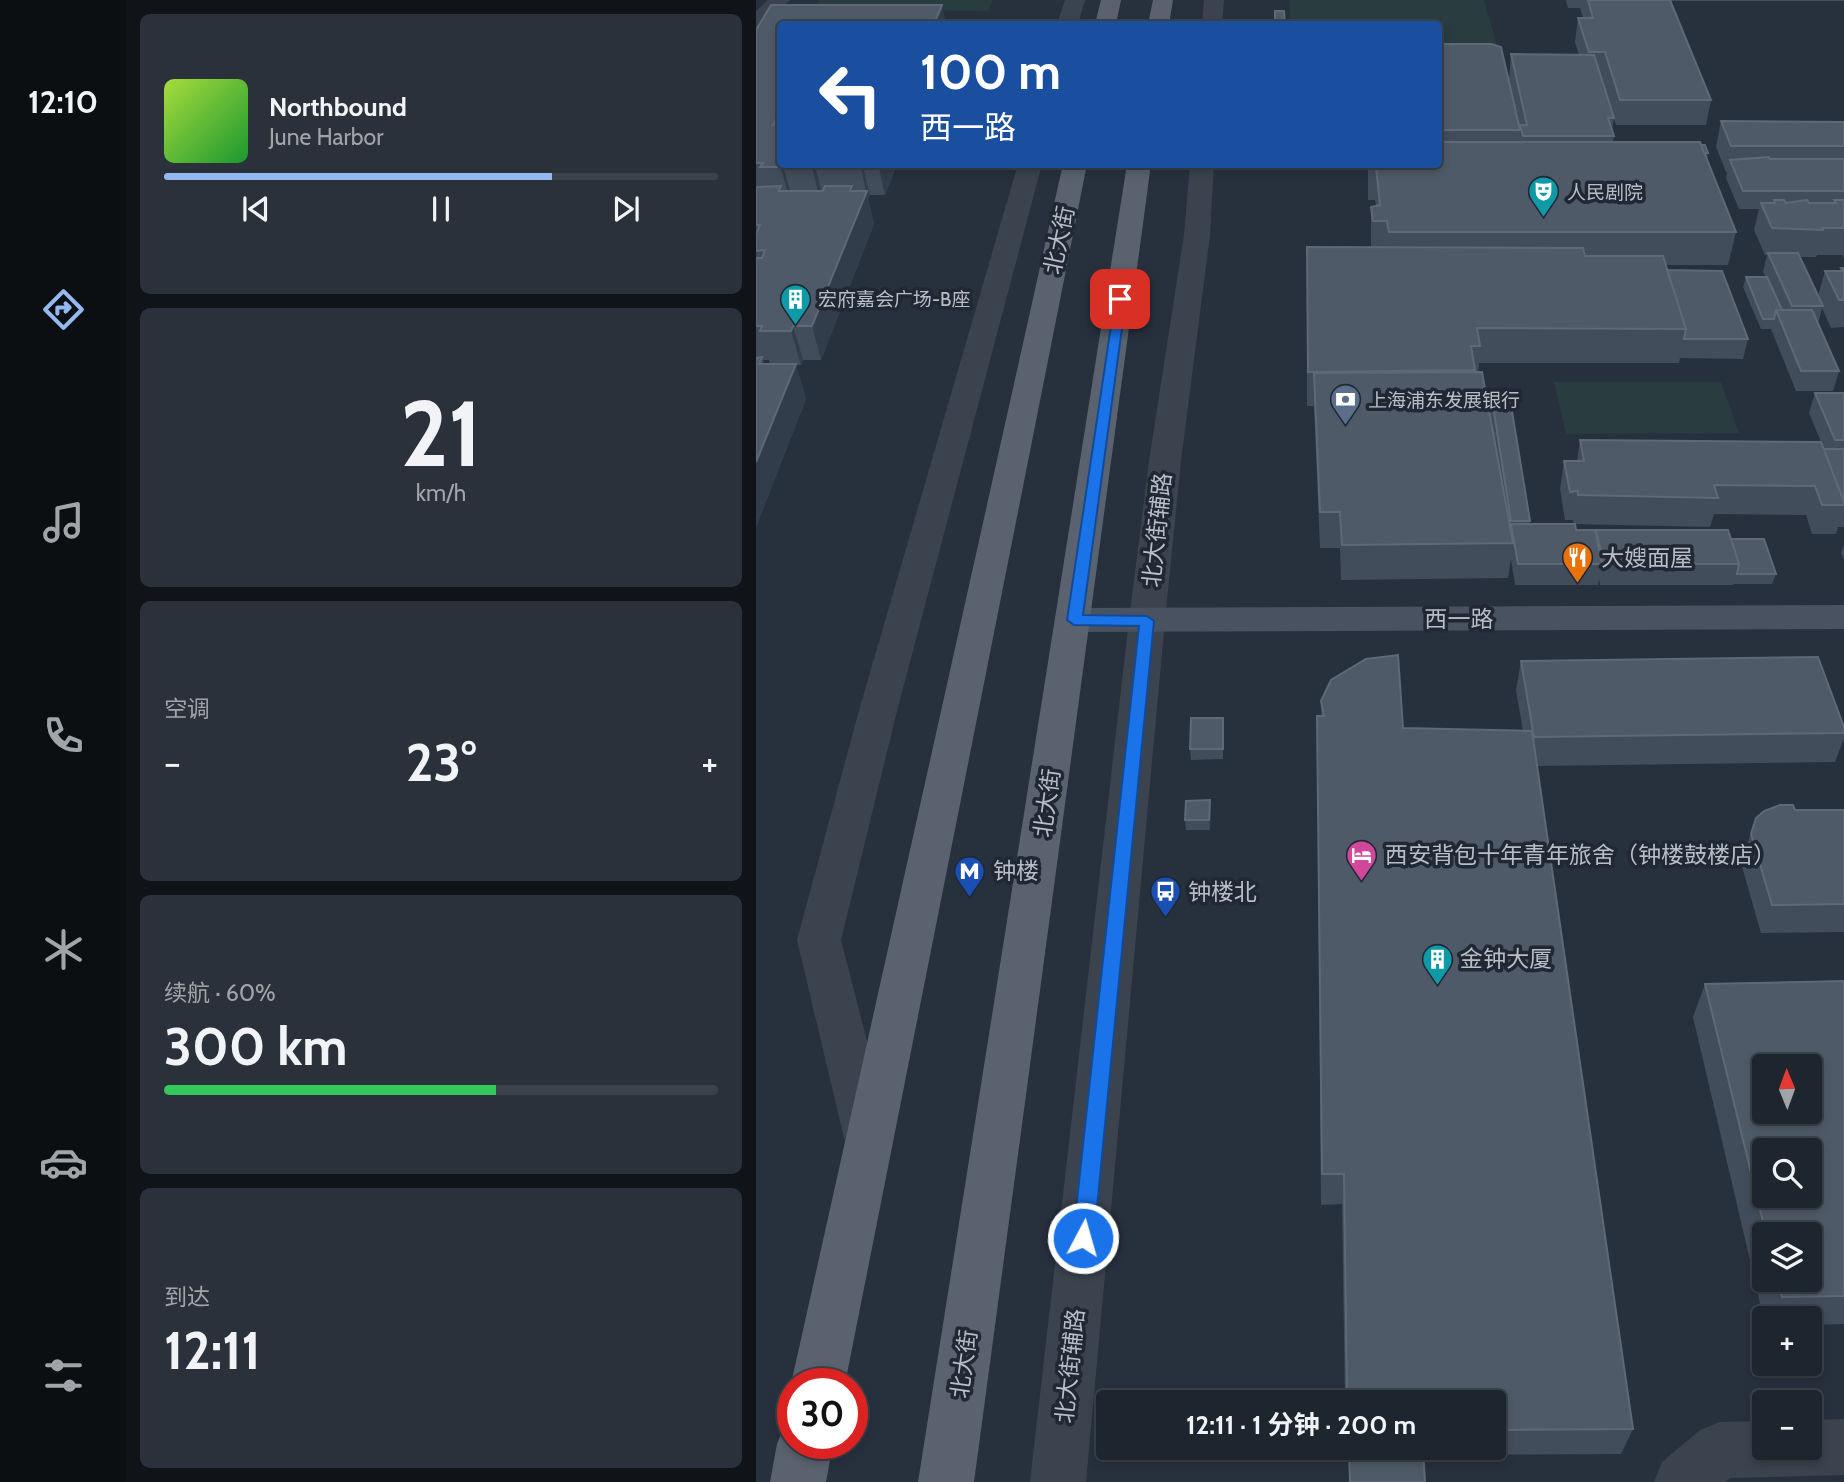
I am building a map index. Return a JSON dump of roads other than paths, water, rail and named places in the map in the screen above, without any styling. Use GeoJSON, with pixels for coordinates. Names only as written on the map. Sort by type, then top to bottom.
{"type":"FeatureCollection","features":[{"type":"Feature","properties":{"kind":"main road"},"geometry":{"type":"LineString","coordinates":[[1107,21],[1111,0]]}},
{"type":"Feature","properties":{"kind":"main road"},"geometry":{"type":"LineString","coordinates":[[1160,21],[1163,0]]}},
{"type":"Feature","properties":{"kind":"main road","name":"北大街"},"geometry":{"type":"LineString","coordinates":[[821,1368],[1074,168]]}},
{"type":"Feature","properties":{"kind":"main road","name":"北大街"},"geometry":{"type":"LineString","coordinates":[[946,1482],[1138,168]]}},
{"type":"Feature","properties":{"kind":"main road"},"geometry":{"type":"LineString","coordinates":[[797,1482],[802,1459]]}},
{"type":"Feature","properties":{"kind":"street"},"geometry":{"type":"LineString","coordinates":[[756,22],[780,0]]}},
{"type":"Feature","properties":{"kind":"street"},"geometry":{"type":"LineString","coordinates":[[1069,21],[1075,0]]}},
{"type":"Feature","properties":{"kind":"street"},"geometry":{"type":"LineString","coordinates":[[1212,21],[1214,0]]}},
{"type":"Feature","properties":{"kind":"street"},"geometry":{"type":"LineString","coordinates":[[868,1138],[818,940],[879,708],[1029,168]]}},
{"type":"Feature","properties":{"kind":"street","name":"北大街辅路"},"geometry":{"type":"LineString","coordinates":[[1058,1482],[1147,621],[1165,461],[1197,235],[1202,168]]}},
{"type":"Feature","properties":{"kind":"street","name":"西一路"},"geometry":{"type":"LineString","coordinates":[[1074,620],[1844,617]]}},
{"type":"Feature","properties":{"kind":"street"},"geometry":{"type":"LineString","coordinates":[[1682,1482],[1720,1450],[1844,1447]]}},
{"type":"Feature","properties":{"kind":"place","name":"人民剧院"},"geometry":{"type":"Point","coordinates":[1544,219]}},
{"type":"Feature","properties":{"kind":"place","name":"宏府嘉会广场-B座"},"geometry":{"type":"Point","coordinates":[795,326]}},
{"type":"Feature","properties":{"kind":"place","name":"上海浦东发展银行"},"geometry":{"type":"Point","coordinates":[1345,427]}},
{"type":"Feature","properties":{"kind":"place","name":"大嫂面屋"},"geometry":{"type":"Point","coordinates":[1578,585]}},
{"type":"Feature","properties":{"kind":"place","name":"西安背包十年青年旅舍（钟楼鼓楼店）"},"geometry":{"type":"Point","coordinates":[1362,882]}},
{"type":"Feature","properties":{"kind":"place","name":"钟楼"},"geometry":{"type":"Point","coordinates":[970,898]}},
{"type":"Feature","properties":{"kind":"place","name":"钟楼北"},"geometry":{"type":"Point","coordinates":[1165,919]}},
{"type":"Feature","properties":{"kind":"place","name":"金钟大厦"},"geometry":{"type":"Point","coordinates":[1437,986]}}]}
